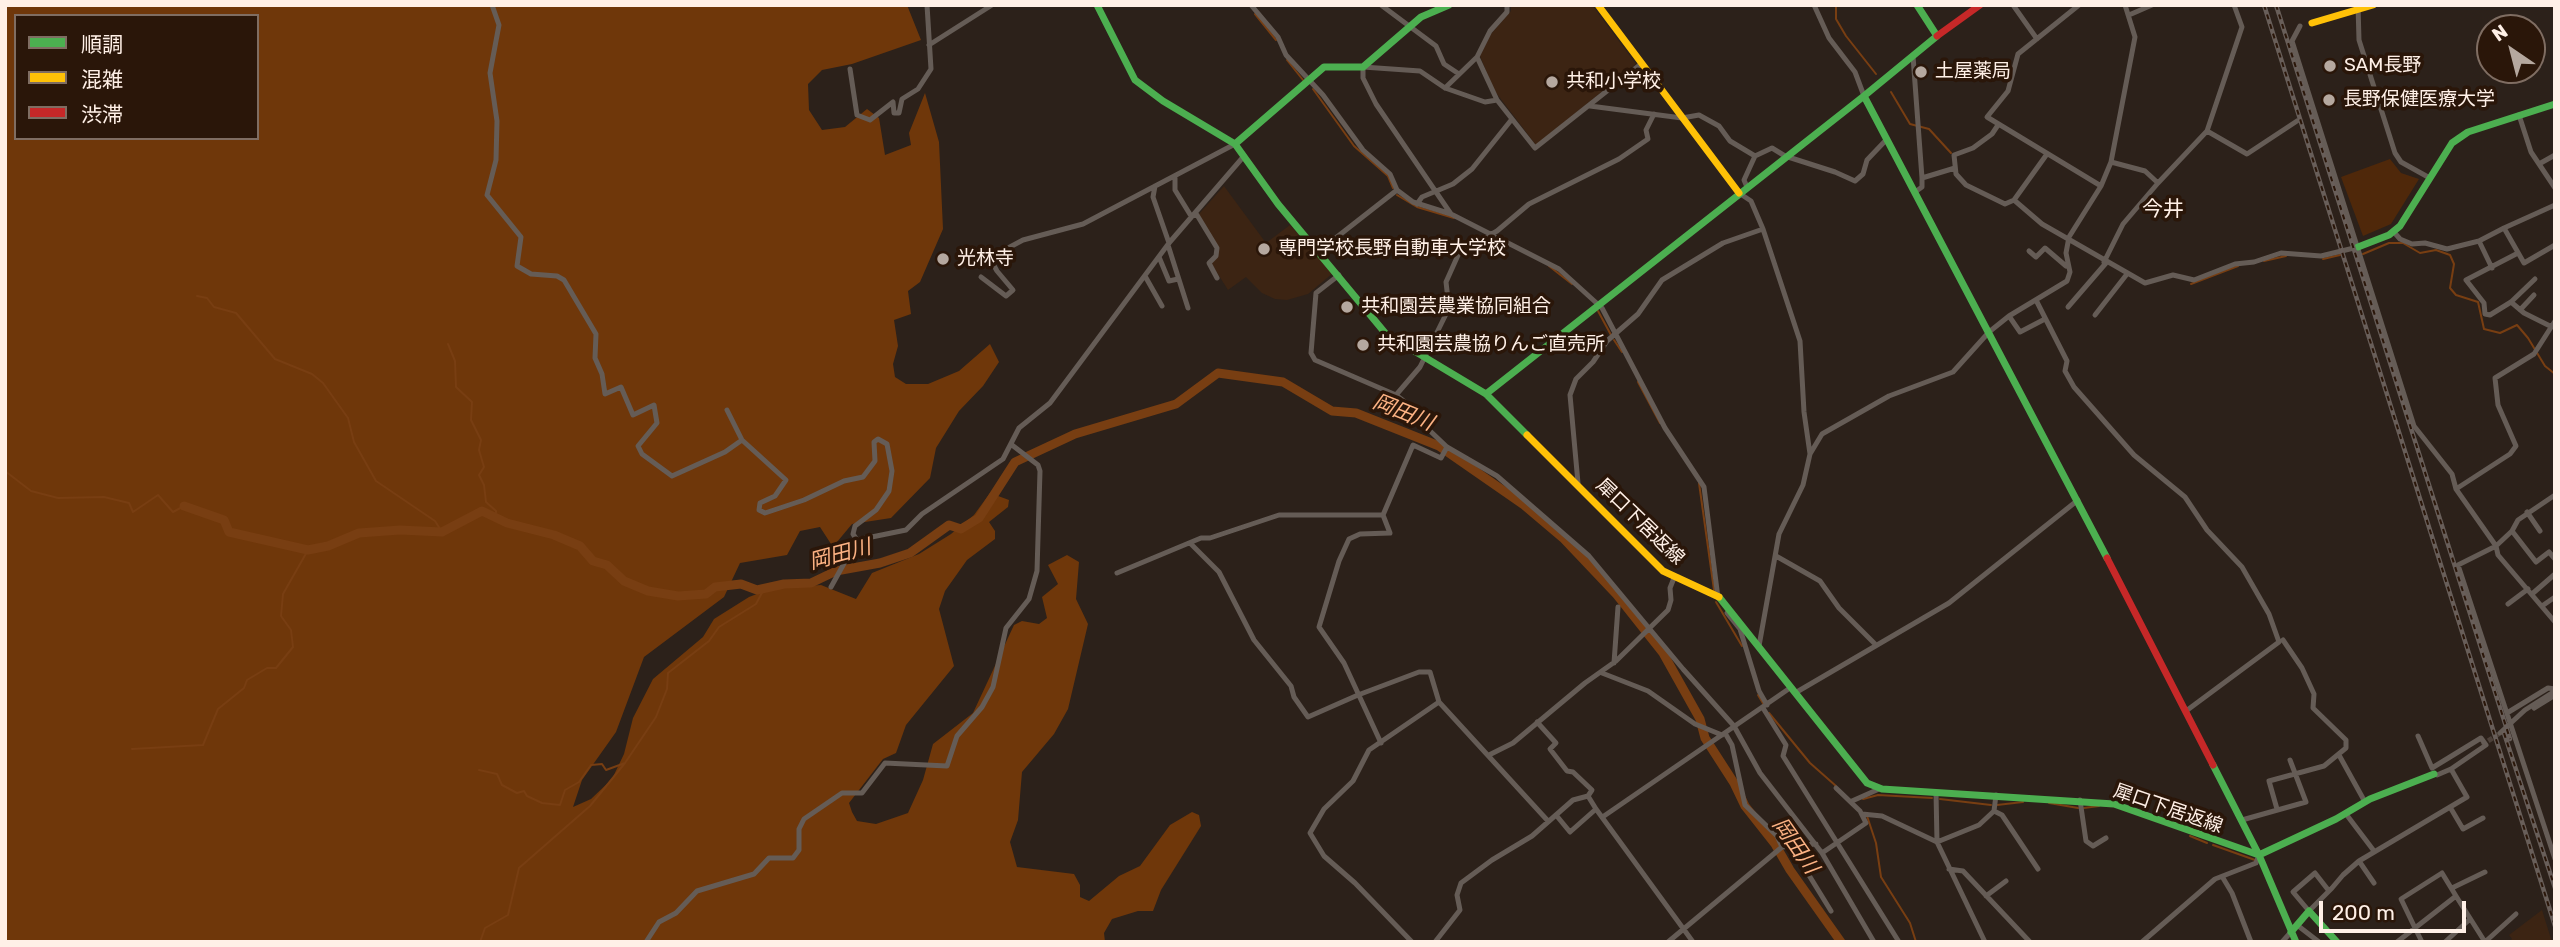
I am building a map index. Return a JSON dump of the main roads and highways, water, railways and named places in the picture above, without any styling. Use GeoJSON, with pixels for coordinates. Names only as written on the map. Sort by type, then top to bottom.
{"type":"FeatureCollection","features":[{"type":"Feature","properties":{"kind":"waterway"},"geometry":{"type":"LineString","coordinates":[[1836,5],[1836,19],[1876,74]]}},
{"type":"Feature","properties":{"kind":"waterway"},"geometry":{"type":"LineString","coordinates":[[1255,14],[1276,40]]}},
{"type":"Feature","properties":{"kind":"waterway"},"geometry":{"type":"LineString","coordinates":[[1287,60],[1303,80]]}},
{"type":"Feature","properties":{"kind":"waterway"},"geometry":{"type":"LineString","coordinates":[[1313,89],[1354,146],[1388,176],[1393,188]]}},
{"type":"Feature","properties":{"kind":"waterway"},"geometry":{"type":"LineString","coordinates":[[1891,92],[1910,124],[1929,129],[1951,153]]}},
{"type":"Feature","properties":{"kind":"waterway"},"geometry":{"type":"LineString","coordinates":[[1397,195],[1417,207],[1454,218]]}},
{"type":"Feature","properties":{"kind":"waterway"},"geometry":{"type":"LineString","coordinates":[[2363,254],[2389,243],[2403,243],[2420,253],[2436,250],[2450,255],[2454,264],[2450,288],[2456,295],[2478,302],[2484,329],[2500,333],[2517,325],[2545,366],[2555,374]]}},
{"type":"Feature","properties":{"kind":"waterway"},"geometry":{"type":"LineString","coordinates":[[2323,259],[2340,255]]}},
{"type":"Feature","properties":{"kind":"waterway"},"geometry":{"type":"LineString","coordinates":[[2264,261],[2286,256]]}},
{"type":"Feature","properties":{"kind":"waterway"},"geometry":{"type":"LineString","coordinates":[[1549,266],[1572,284]]}},
{"type":"Feature","properties":{"kind":"waterway"},"geometry":{"type":"LineString","coordinates":[[2191,284],[2238,266]]}},
{"type":"Feature","properties":{"kind":"waterway"},"geometry":{"type":"LineString","coordinates":[[197,296],[207,298],[214,307],[236,313],[275,359],[312,374],[323,383],[348,418],[354,442],[376,481],[435,521],[442,532]]}},
{"type":"Feature","properties":{"kind":"waterway"},"geometry":{"type":"LineString","coordinates":[[1598,311],[1611,335]]}},
{"type":"Feature","properties":{"kind":"waterway"},"geometry":{"type":"LineString","coordinates":[[1614,340],[1622,352]]}},
{"type":"Feature","properties":{"kind":"waterway"},"geometry":{"type":"LineString","coordinates":[[448,344],[455,361],[456,387],[472,402],[471,420],[481,440],[479,450],[484,467],[479,475],[484,485],[486,502],[496,511],[496,518]]}},
{"type":"Feature","properties":{"kind":"waterway","name":"岡田川"},"geometry":{"type":"LineString","coordinates":[[184,506],[224,520],[229,532],[308,550],[328,546],[359,533],[400,530],[442,532],[482,511],[507,523],[554,535],[580,546],[593,561],[607,565],[624,581],[648,591],[678,596],[706,594],[715,587],[741,584],[757,590],[784,584],[811,583],[836,571],[880,563],[910,553],[949,525],[961,529],[979,518],[1015,462],[1075,434],[1176,404],[1218,373],[1283,382],[1332,411],[1356,413],[1439,446],[1524,505],[1563,538],[1617,595],[1663,653],[1700,719],[1705,738],[1734,783],[1745,806],[1775,844],[1841,942]]}},
{"type":"Feature","properties":{"kind":"waterway"},"geometry":{"type":"LineString","coordinates":[[1638,382],[1660,423]]}},
{"type":"Feature","properties":{"kind":"waterway"},"geometry":{"type":"LineString","coordinates":[[5,471],[31,491],[58,498],[104,497],[129,503],[133,512],[158,495],[173,512],[184,506]]}},
{"type":"Feature","properties":{"kind":"waterway"},"geometry":{"type":"LineString","coordinates":[[1699,483],[1714,590]]}},
{"type":"Feature","properties":{"kind":"waterway"},"geometry":{"type":"LineString","coordinates":[[132,749],[203,745],[218,709],[244,688],[247,680],[267,668],[276,668],[293,647],[291,630],[281,616],[283,594],[308,550]]}},
{"type":"Feature","properties":{"kind":"waterway"},"geometry":{"type":"LineString","coordinates":[[480,942],[485,928],[508,915],[519,868],[590,806],[625,763],[656,717],[667,689],[668,673],[709,641],[719,627],[756,604],[764,589]]}},
{"type":"Feature","properties":{"kind":"waterway"},"geometry":{"type":"LineString","coordinates":[[1716,602],[1742,646]]}},
{"type":"Feature","properties":{"kind":"waterway"},"geometry":{"type":"LineString","coordinates":[[1758,695],[1764,705]]}},
{"type":"Feature","properties":{"kind":"waterway"},"geometry":{"type":"LineString","coordinates":[[1769,713],[1810,763],[1836,786]]}},
{"type":"Feature","properties":{"kind":"waterway"},"geometry":{"type":"LineString","coordinates":[[479,770],[497,774],[502,785],[517,793],[524,791],[527,796],[542,803],[560,805],[565,790],[579,782],[591,765],[602,764],[606,770],[625,763]]}},
{"type":"Feature","properties":{"kind":"waterway"},"geometry":{"type":"LineString","coordinates":[[1863,799],[1878,795],[1932,798]]}},
{"type":"Feature","properties":{"kind":"waterway"},"geometry":{"type":"LineString","coordinates":[[1940,799],[1991,805]]}},
{"type":"Feature","properties":{"kind":"waterway"},"geometry":{"type":"LineString","coordinates":[[1997,805],[2023,802]]}},
{"type":"Feature","properties":{"kind":"waterway"},"geometry":{"type":"LineString","coordinates":[[2049,803],[2078,808]]}},
{"type":"Feature","properties":{"kind":"waterway"},"geometry":{"type":"LineString","coordinates":[[2084,808],[2099,806]]}},
{"type":"Feature","properties":{"kind":"waterway"},"geometry":{"type":"LineString","coordinates":[[1867,816],[1876,843],[1881,877],[1910,923],[1916,942]]}},
{"type":"Feature","properties":{"kind":"waterway"},"geometry":{"type":"LineString","coordinates":[[2190,836],[2207,843]]}},
{"type":"Feature","properties":{"kind":"waterway"},"geometry":{"type":"LineString","coordinates":[[2213,845],[2255,860]]}},
{"type":"Feature","properties":{"kind":"tunnel"},"geometry":{"type":"LineString","coordinates":[[2482,745],[2500,733]]}},
{"type":"Feature","properties":{"kind":"railway"},"geometry":{"type":"LineString","coordinates":[[2264,5],[2555,926]]}},
{"type":"Feature","properties":{"kind":"railway"},"geometry":{"type":"LineString","coordinates":[[2276,5],[2510,739]]}},
{"type":"Feature","properties":{"kind":"railway"},"geometry":{"type":"LineString","coordinates":[[2504,733],[2555,888]]}},
{"type":"Feature","properties":{"kind":"place","name":"SAM長野"},"geometry":{"type":"Point","coordinates":[2330,66]}},
{"type":"Feature","properties":{"kind":"place","name":"土屋薬局"},"geometry":{"type":"Point","coordinates":[1921,72]}},
{"type":"Feature","properties":{"kind":"place","name":"共和小学校"},"geometry":{"type":"Point","coordinates":[1552,82]}},
{"type":"Feature","properties":{"kind":"place","name":"長野保健医療大学"},"geometry":{"type":"Point","coordinates":[2329,100]}},
{"type":"Feature","properties":{"kind":"place","name":"専門学校長野自動車大学校"},"geometry":{"type":"Point","coordinates":[1264,249]}},
{"type":"Feature","properties":{"kind":"place","name":"光林寺"},"geometry":{"type":"Point","coordinates":[943,259]}},
{"type":"Feature","properties":{"kind":"place","name":"共和園芸農業協同組合"},"geometry":{"type":"Point","coordinates":[1347,307]}},
{"type":"Feature","properties":{"kind":"place","name":"共和園芸農協りんご直売所"},"geometry":{"type":"Point","coordinates":[1363,345]}},
{"type":"Feature","properties":{"kind":"district","name":"今井"},"geometry":{"type":"Point","coordinates":[2163,210]}}]}
